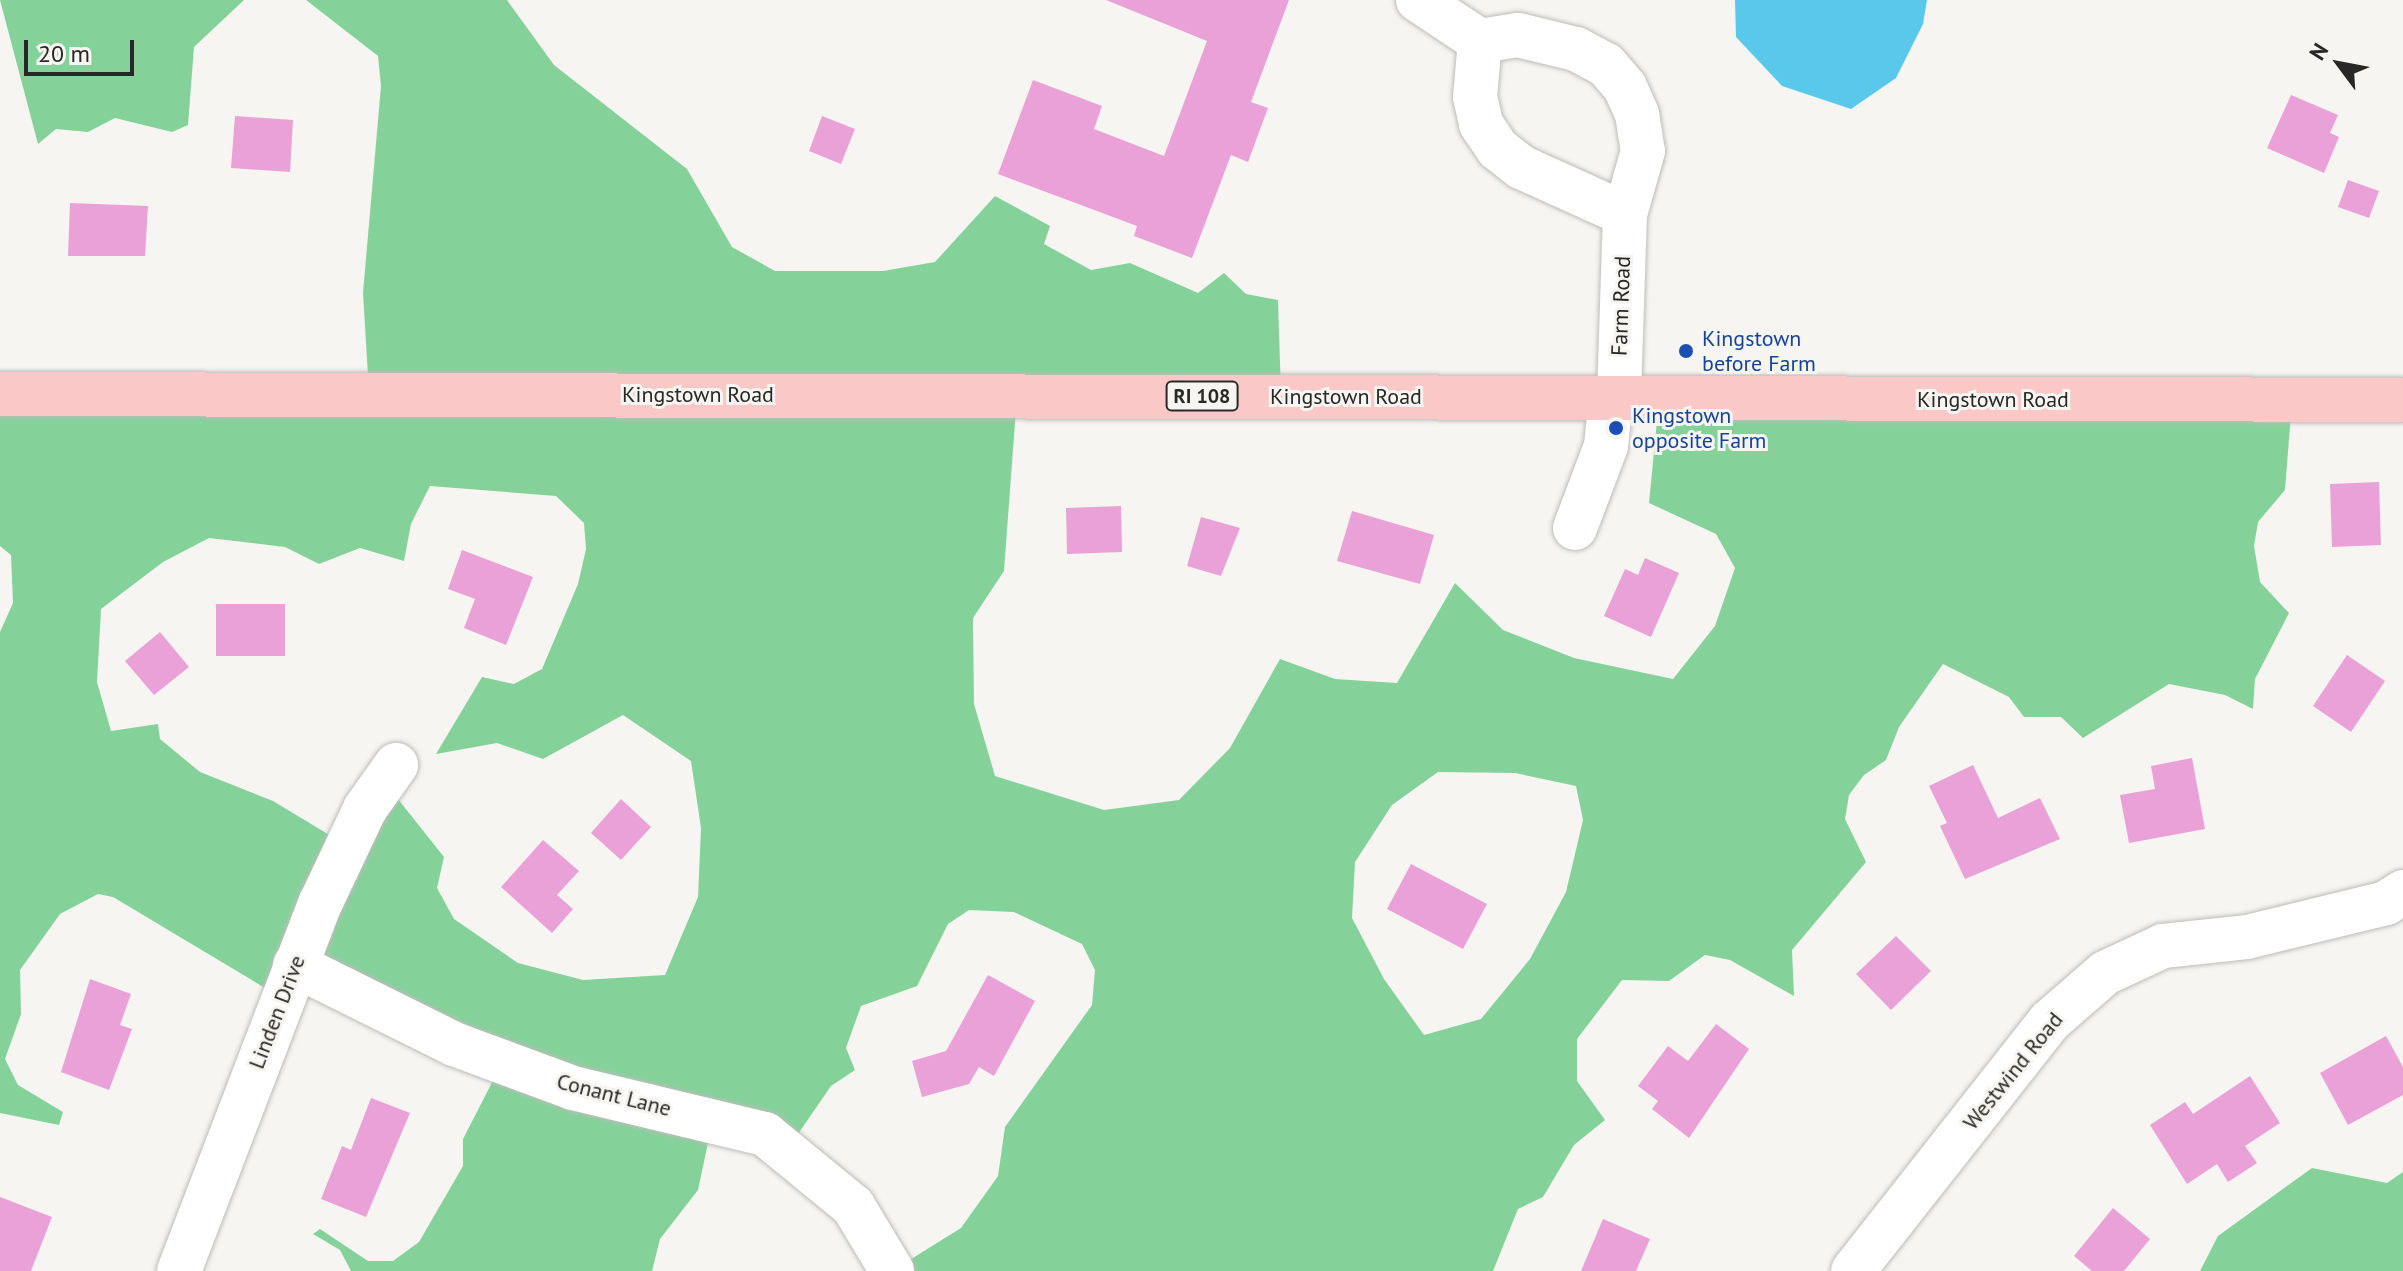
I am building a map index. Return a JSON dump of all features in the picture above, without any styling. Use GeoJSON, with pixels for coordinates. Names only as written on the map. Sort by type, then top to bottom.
{"type":"FeatureCollection","features":[{"type":"Feature","properties":{"kind":"main road","name":"Kingstown Road"},"geometry":{"type":"LineString","coordinates":[[0,394],[2403,400]]}},
{"type":"Feature","properties":{"kind":"street"},"geometry":{"type":"LineString","coordinates":[[1418,0],[1480,41],[1475,97],[1481,124],[1498,149],[1521,167],[1625,214]]}},
{"type":"Feature","properties":{"kind":"street","name":"Farm Road"},"geometry":{"type":"LineString","coordinates":[[1480,41],[1518,35],[1545,39],[1606,65],[1625,87],[1637,114],[1643,151],[1625,214],[1615,397],[1606,446],[1575,528]]}},
{"type":"Feature","properties":{"kind":"street","name":"Linden Drive"},"geometry":{"type":"LineString","coordinates":[[179,1271],[295,965],[365,809],[396,765]]}},
{"type":"Feature","properties":{"kind":"street","name":"Westwind Road"},"geometry":{"type":"LineString","coordinates":[[1853,1271],[2050,1021],[2105,973],[2163,946],[2247,937],[2386,903],[2403,892]]}},
{"type":"Feature","properties":{"kind":"street","name":"Conant Lane"},"geometry":{"type":"LineString","coordinates":[[295,965],[454,1044],[573,1088],[765,1134],[853,1206],[892,1271]]}},
{"type":"Feature","properties":{"kind":"green space"},"geometry":{"type":"Polygon","coordinates":[[[0,0],[244,0],[194,47],[188,125],[172,132],[115,118],[88,132],[56,129],[38,144],[0,0]]]}},
{"type":"Feature","properties":{"kind":"green space"},"geometry":{"type":"Polygon","coordinates":[[[306,0],[507,0],[554,65],[687,169],[732,247],[775,271],[883,271],[935,262],[995,196],[1050,226],[1044,244],[1091,270],[1130,263],[1198,293],[1224,273],[1246,294],[1278,300],[1281,394],[1017,396],[1004,571],[973,618],[974,704],[995,776],[1104,810],[1179,800],[1230,748],[1280,659],[1335,679],[1397,683],[1455,583],[1503,630],[1574,658],[1673,679],[1715,626],[1735,568],[1716,534],[1649,503],[1659,400],[2292,401],[2285,490],[2258,522],[2254,546],[2260,582],[2289,613],[2255,679],[2253,709],[2225,695],[2169,684],[2083,738],[2061,717],[2024,717],[2009,697],[1943,664],[1899,727],[1886,760],[1864,775],[1849,795],[1845,819],[1866,862],[1792,950],[1794,996],[1730,960],[1705,955],[1669,981],[1622,980],[1577,1039],[1577,1081],[1605,1120],[1574,1145],[1543,1197],[1518,1209],[1493,1271],[892,1271],[961,1228],[998,1176],[1005,1127],[1092,1005],[1095,970],[1082,944],[1014,912],[969,910],[948,924],[917,986],[861,1006],[846,1048],[855,1070],[831,1086],[787,1150],[712,1124],[698,1190],[660,1239],[652,1271],[351,1271],[340,1250],[313,1234],[320,1229],[368,1261],[393,1261],[419,1242],[463,1166],[463,1139],[500,1067],[310,974],[275,994],[113,897],[98,894],[60,914],[20,970],[21,1014],[5,1059],[18,1085],[63,1112],[59,1125],[0,1113],[0,632],[13,603],[11,555],[0,546],[0,394],[369,392],[363,293],[381,86],[378,56],[306,0]],[[430,486],[411,524],[404,561],[360,548],[319,564],[285,547],[209,538],[163,562],[101,609],[97,682],[111,731],[158,724],[160,739],[200,772],[273,801],[341,842],[390,789],[444,857],[437,888],[454,919],[518,963],[583,980],[665,975],[698,897],[701,828],[691,761],[623,715],[543,759],[497,743],[436,754],[482,677],[514,684],[542,669],[578,584],[586,549],[584,523],[556,496],[430,486]],[[1438,772],[1392,805],[1355,862],[1352,918],[1384,979],[1424,1035],[1481,1019],[1530,959],[1566,892],[1583,820],[1576,786],[1515,773],[1438,772]]]}},
{"type":"Feature","properties":{"kind":"green space"},"geometry":{"type":"Polygon","coordinates":[[[2312,1168],[2387,1183],[2403,1172],[2403,1271],[2200,1271],[2218,1236],[2312,1168]]]}},
{"type":"Feature","properties":{"kind":"water"},"geometry":{"type":"Polygon","coordinates":[[[1735,0],[1927,0],[1923,24],[1896,78],[1851,109],[1782,86],[1736,37],[1735,0]]]}},
{"type":"Feature","properties":{"kind":"building"},"geometry":{"type":"Polygon","coordinates":[[[1106,0],[1289,0],[1251,102],[1268,108],[1248,162],[1231,155],[1192,258],[1134,236],[1137,226],[998,174],[1033,80],[1102,106],[1094,129],[1164,156],[1207,41],[1106,0]]]}},
{"type":"Feature","properties":{"kind":"building"},"geometry":{"type":"Polygon","coordinates":[[[2291,95],[2338,115],[2330,133],[2339,137],[2324,173],[2267,148],[2291,95]]]}},
{"type":"Feature","properties":{"kind":"building"},"geometry":{"type":"Polygon","coordinates":[[[235,116],[293,120],[290,172],[231,168],[235,116]]]}},
{"type":"Feature","properties":{"kind":"building"},"geometry":{"type":"Polygon","coordinates":[[[822,116],[855,129],[841,164],[809,151],[822,116]]]}},
{"type":"Feature","properties":{"kind":"building"},"geometry":{"type":"Polygon","coordinates":[[[2348,180],[2379,191],[2369,218],[2338,207],[2348,180]]]}},
{"type":"Feature","properties":{"kind":"building"},"geometry":{"type":"Polygon","coordinates":[[[70,203],[148,206],[145,256],[68,256],[70,203]]]}},
{"type":"Feature","properties":{"kind":"building"},"geometry":{"type":"Polygon","coordinates":[[[2379,482],[2381,545],[2332,547],[2330,484],[2379,482]]]}},
{"type":"Feature","properties":{"kind":"building"},"geometry":{"type":"Polygon","coordinates":[[[1121,506],[1122,552],[1067,554],[1066,508],[1121,506]]]}},
{"type":"Feature","properties":{"kind":"building"},"geometry":{"type":"Polygon","coordinates":[[[1352,511],[1434,535],[1420,584],[1337,561],[1352,511]]]}},
{"type":"Feature","properties":{"kind":"building"},"geometry":{"type":"Polygon","coordinates":[[[1201,517],[1240,528],[1221,576],[1187,566],[1201,517]]]}},
{"type":"Feature","properties":{"kind":"building"},"geometry":{"type":"Polygon","coordinates":[[[462,550],[533,577],[506,645],[464,628],[475,599],[448,589],[462,550]]]}},
{"type":"Feature","properties":{"kind":"building"},"geometry":{"type":"Polygon","coordinates":[[[1645,558],[1679,573],[1651,637],[1604,616],[1625,569],[1638,575],[1645,558]]]}},
{"type":"Feature","properties":{"kind":"building"},"geometry":{"type":"Polygon","coordinates":[[[216,604],[285,604],[285,656],[216,656],[216,604]]]}},
{"type":"Feature","properties":{"kind":"building"},"geometry":{"type":"Polygon","coordinates":[[[160,632],[189,667],[154,695],[125,661],[160,632]]]}},
{"type":"Feature","properties":{"kind":"building"},"geometry":{"type":"Polygon","coordinates":[[[2347,655],[2385,681],[2351,732],[2313,706],[2347,655]]]}},
{"type":"Feature","properties":{"kind":"building"},"geometry":{"type":"Polygon","coordinates":[[[2192,758],[2205,829],[2129,843],[2120,795],[2155,789],[2151,766],[2192,758]]]}},
{"type":"Feature","properties":{"kind":"building"},"geometry":{"type":"Polygon","coordinates":[[[1973,765],[1998,818],[2040,798],[2060,839],[1965,879],[1940,826],[1947,823],[1929,786],[1973,765]]]}},
{"type":"Feature","properties":{"kind":"building"},"geometry":{"type":"Polygon","coordinates":[[[621,799],[651,827],[621,860],[591,833],[621,799]]]}},
{"type":"Feature","properties":{"kind":"building"},"geometry":{"type":"Polygon","coordinates":[[[543,840],[579,871],[557,895],[573,909],[552,933],[501,887],[543,840]]]}},
{"type":"Feature","properties":{"kind":"building"},"geometry":{"type":"Polygon","coordinates":[[[1411,864],[1487,904],[1463,949],[1387,909],[1411,864]]]}},
{"type":"Feature","properties":{"kind":"building"},"geometry":{"type":"Polygon","coordinates":[[[1896,936],[1931,971],[1891,1010],[1856,974],[1896,936]]]}},
{"type":"Feature","properties":{"kind":"building"},"geometry":{"type":"Polygon","coordinates":[[[988,975],[1035,1001],[994,1076],[979,1067],[969,1084],[922,1097],[912,1061],[946,1051],[988,975]]]}},
{"type":"Feature","properties":{"kind":"building"},"geometry":{"type":"Polygon","coordinates":[[[90,979],[131,994],[120,1025],[132,1029],[109,1090],[61,1072],[90,979]]]}},
{"type":"Feature","properties":{"kind":"building"},"geometry":{"type":"Polygon","coordinates":[[[1716,1024],[1749,1049],[1689,1138],[1652,1109],[1658,1101],[1638,1086],[1668,1046],[1688,1061],[1716,1024]]]}},
{"type":"Feature","properties":{"kind":"building"},"geometry":{"type":"Polygon","coordinates":[[[2386,1036],[2403,1067],[2403,1095],[2348,1125],[2320,1073],[2386,1036]]]}},
{"type":"Feature","properties":{"kind":"building"},"geometry":{"type":"Polygon","coordinates":[[[2250,1076],[2280,1123],[2245,1146],[2257,1163],[2228,1182],[2217,1164],[2187,1184],[2150,1125],[2185,1102],[2193,1114],[2250,1076]]]}},
{"type":"Feature","properties":{"kind":"building"},"geometry":{"type":"Polygon","coordinates":[[[371,1098],[410,1113],[366,1217],[321,1199],[342,1146],[351,1150],[371,1098]]]}},
{"type":"Feature","properties":{"kind":"building"},"geometry":{"type":"Polygon","coordinates":[[[0,1197],[52,1217],[31,1271],[0,1271],[0,1197]]]}},
{"type":"Feature","properties":{"kind":"building"},"geometry":{"type":"Polygon","coordinates":[[[2113,1208],[2150,1239],[2124,1271],[2092,1271],[2074,1256],[2113,1208]]]}},
{"type":"Feature","properties":{"kind":"building"},"geometry":{"type":"Polygon","coordinates":[[[1603,1219],[1650,1239],[1636,1271],[1581,1271],[1603,1219]]]}},
{"type":"Feature","properties":{"kind":"place","name":"Kingstown before Farm"},"geometry":{"type":"Point","coordinates":[1686,351]}},
{"type":"Feature","properties":{"kind":"place","name":"Kingstown opposite Farm"},"geometry":{"type":"Point","coordinates":[1616,428]}}]}
